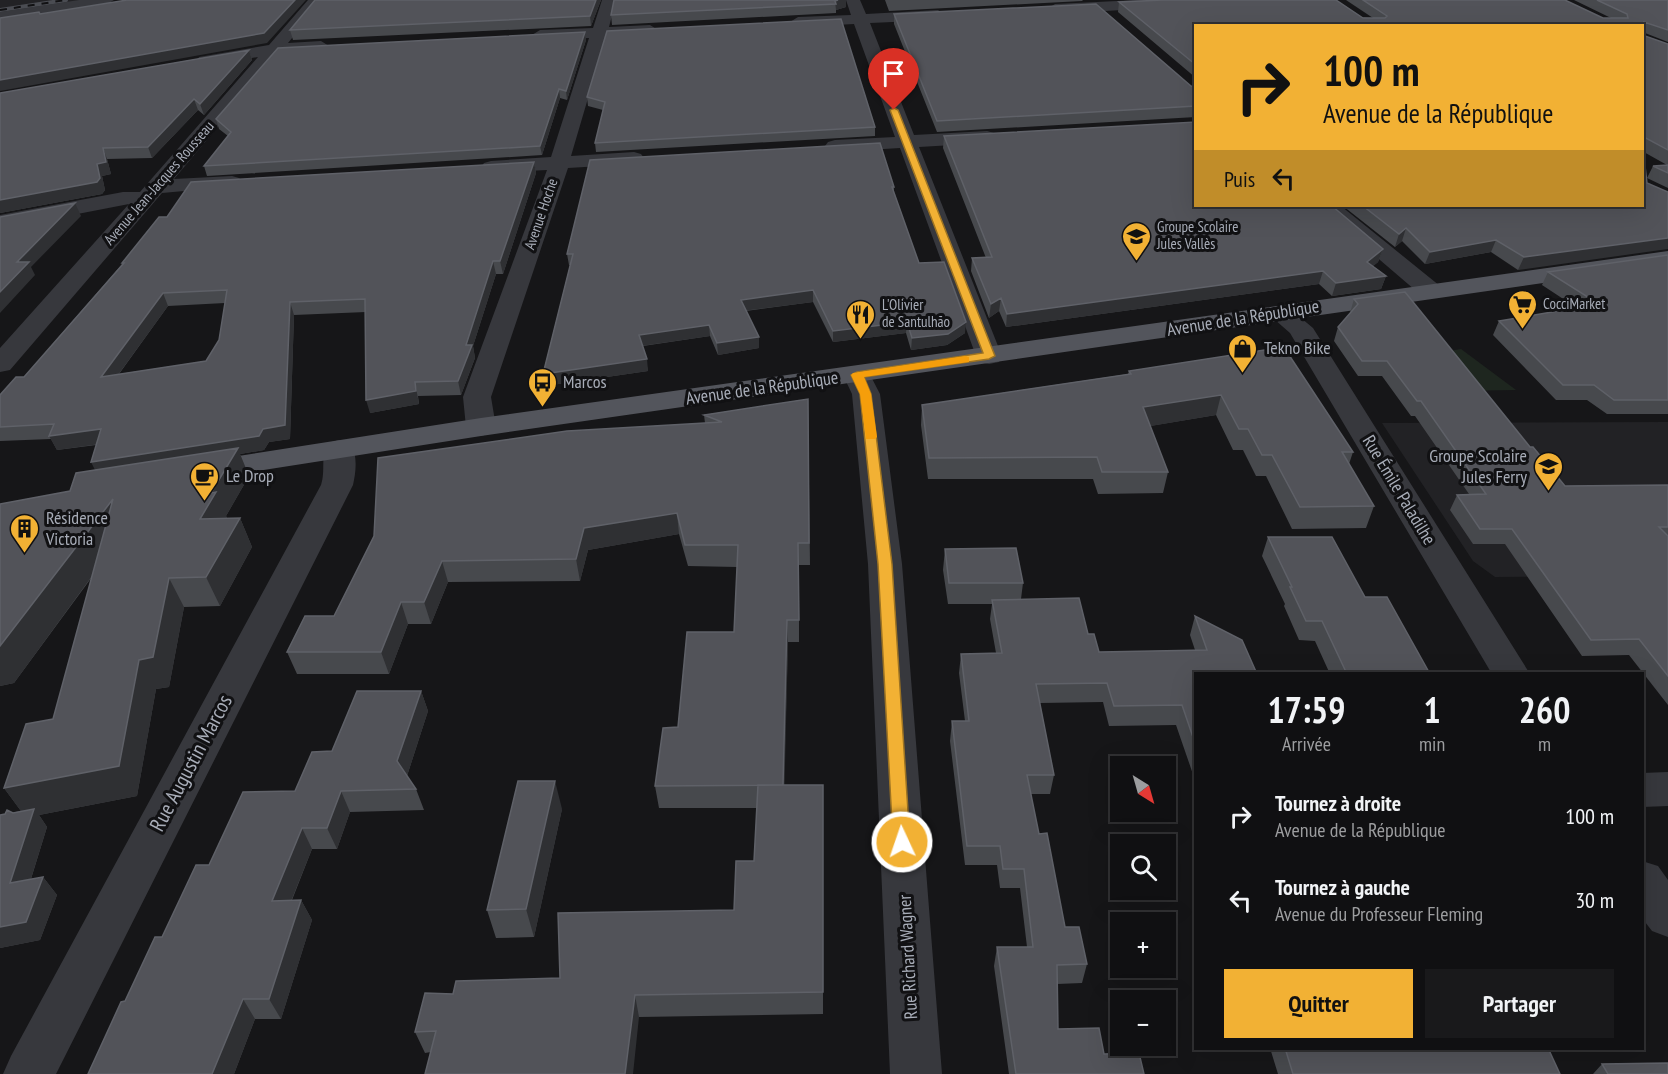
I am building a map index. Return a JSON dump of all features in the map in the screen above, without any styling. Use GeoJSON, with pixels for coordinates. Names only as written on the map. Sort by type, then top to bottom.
{"type":"FeatureCollection","features":[{"type":"Feature","properties":{"kind":"main road","name":"Avenue de la République"},"geometry":{"type":"LineString","coordinates":[[177,475],[482,428],[1668,258]]}},
{"type":"Feature","properties":{"kind":"street"},"geometry":{"type":"LineString","coordinates":[[0,17],[107,0]]}},
{"type":"Feature","properties":{"kind":"street","name":"Avenue Jean-Jacques Rousseau"},"geometry":{"type":"LineString","coordinates":[[0,364],[152,192],[316,0]]}},
{"type":"Feature","properties":{"kind":"street","name":"Avenue Hoche"},"geometry":{"type":"LineString","coordinates":[[482,428],[477,397],[559,162],[609,0]]}},
{"type":"Feature","properties":{"kind":"street"},"geometry":{"type":"LineString","coordinates":[[1044,9],[1094,3],[1222,0]]}},
{"type":"Feature","properties":{"kind":"street"},"geometry":{"type":"LineString","coordinates":[[1094,3],[1113,19]]}},
{"type":"Feature","properties":{"kind":"street"},"geometry":{"type":"LineString","coordinates":[[857,9],[905,141],[989,356]]}},
{"type":"Feature","properties":{"kind":"street"},"geometry":{"type":"LineString","coordinates":[[780,23],[857,9],[949,14]]}},
{"type":"Feature","properties":{"kind":"street"},"geometry":{"type":"LineString","coordinates":[[523,36],[663,29]]}},
{"type":"Feature","properties":{"kind":"street"},"geometry":{"type":"LineString","coordinates":[[184,65],[275,49],[339,45]]}},
{"type":"Feature","properties":{"kind":"street"},"geometry":{"type":"LineString","coordinates":[[813,147],[1009,136]]}},
{"type":"Feature","properties":{"kind":"street"},"geometry":{"type":"LineString","coordinates":[[474,168],[649,157]]}},
{"type":"Feature","properties":{"kind":"street"},"geometry":{"type":"LineString","coordinates":[[0,222],[152,192],[249,182]]}},
{"type":"Feature","properties":{"kind":"street"},"geometry":{"type":"LineString","coordinates":[[1329,207],[1431,291]]}},
{"type":"Feature","properties":{"kind":"street","name":"Rue Émile Paladilhe"},"geometry":{"type":"LineString","coordinates":[[1280,314],[1300,328],[1510,672]]}},
{"type":"Feature","properties":{"kind":"street","name":"Rue Richard Wagner"},"geometry":{"type":"LineString","coordinates":[[857,375],[866,394],[885,564],[916,1074]]}},
{"type":"Feature","properties":{"kind":"street","name":"Rue Augustin Marcos"},"geometry":{"type":"LineString","coordinates":[[29,1074],[337,485],[340,475],[339,449]]}},
{"type":"Feature","properties":{"kind":"street"},"geometry":{"type":"LineString","coordinates":[[1644,790],[1668,789]]}},
{"type":"Feature","properties":{"kind":"street"},"geometry":{"type":"LineString","coordinates":[[1644,883],[1668,917]]}},
{"type":"Feature","properties":{"kind":"shaded area"},"geometry":{"type":"Polygon","coordinates":[[[0,0],[83,0],[0,12],[0,0]]]}},
{"type":"Feature","properties":{"kind":"shaded area"},"geometry":{"type":"Polygon","coordinates":[[[1461,349],[1516,390],[1453,391],[1449,351],[1461,349]]]}},
{"type":"Feature","properties":{"kind":"shaded area","name":"Groupe Scolaire Jules Ferry"},"geometry":{"type":"Polygon","coordinates":[[[1668,422],[1668,576],[1495,577],[1473,561],[1382,423],[1668,422]]]}},
{"type":"Feature","properties":{"kind":"building"},"geometry":{"type":"Polygon","coordinates":[[[127,0],[295,0],[264,33],[0,80],[0,18],[127,0]]]}},
{"type":"Feature","properties":{"kind":"building"},"geometry":{"type":"Polygon","coordinates":[[[315,0],[596,0],[590,16],[290,30],[315,0]]]}},
{"type":"Feature","properties":{"kind":"building"},"geometry":{"type":"Polygon","coordinates":[[[614,0],[838,0],[835,1],[836,4],[611,15],[614,0]]]}},
{"type":"Feature","properties":{"kind":"building"},"geometry":{"type":"Polygon","coordinates":[[[1336,0],[1363,18],[1385,18],[1387,16],[1363,0],[1565,0],[1603,18],[1628,18],[1627,14],[1597,0],[1668,0],[1668,30],[1644,22],[1645,36],[1668,44],[1668,150],[1644,137],[1644,24],[1194,24],[1194,63],[1119,2],[1336,0]]]}},
{"type":"Feature","properties":{"kind":"building"},"geometry":{"type":"Polygon","coordinates":[[[1096,4],[1194,87],[1194,106],[937,121],[894,14],[1096,4]]]}},
{"type":"Feature","properties":{"kind":"building"},"geometry":{"type":"Polygon","coordinates":[[[841,19],[875,127],[595,143],[605,102],[587,97],[607,31],[841,19]]]}},
{"type":"Feature","properties":{"kind":"building"},"geometry":{"type":"Polygon","coordinates":[[[585,32],[566,91],[559,89],[540,146],[204,166],[231,132],[216,119],[278,48],[585,32]]]}},
{"type":"Feature","properties":{"kind":"building"},"geometry":{"type":"Polygon","coordinates":[[[249,50],[200,104],[194,99],[148,147],[103,148],[106,162],[97,164],[100,178],[97,182],[0,200],[0,93],[249,50]]]}},
{"type":"Feature","properties":{"kind":"building"},"geometry":{"type":"Polygon","coordinates":[[[1194,122],[1194,207],[1333,207],[1383,249],[1367,262],[1386,276],[1336,283],[1323,271],[1007,314],[1001,298],[991,304],[972,258],[992,257],[944,136],[1194,122]]]}},
{"type":"Feature","properties":{"kind":"building"},"geometry":{"type":"Polygon","coordinates":[[[880,143],[894,187],[892,187],[919,263],[944,262],[966,322],[948,334],[912,338],[907,322],[833,331],[813,290],[741,300],[759,337],[717,343],[709,325],[639,335],[647,359],[543,374],[573,254],[567,254],[590,160],[880,143]]]}},
{"type":"Feature","properties":{"kind":"building"},"geometry":{"type":"Polygon","coordinates":[[[534,162],[500,261],[493,261],[466,345],[472,345],[458,381],[415,382],[416,391],[366,400],[365,299],[290,302],[285,425],[263,429],[259,436],[91,462],[101,429],[49,436],[54,424],[0,427],[0,395],[16,377],[24,377],[124,263],[122,263],[159,217],[167,217],[191,182],[534,162]],[[227,290],[163,293],[101,377],[206,361],[219,340],[227,290]]]}},
{"type":"Feature","properties":{"kind":"building"},"geometry":{"type":"Polygon","coordinates":[[[1668,165],[1668,173],[1653,166],[1668,165]]]}},
{"type":"Feature","properties":{"kind":"building"},"geometry":{"type":"Polygon","coordinates":[[[1644,166],[1647,183],[1668,192],[1668,238],[1524,257],[1496,240],[1430,252],[1406,228],[1399,234],[1364,207],[1644,207],[1644,166]]]}},
{"type":"Feature","properties":{"kind":"building"},"geometry":{"type":"Polygon","coordinates":[[[75,203],[17,262],[29,262],[0,292],[0,217],[75,203]]]}},
{"type":"Feature","properties":{"kind":"building"},"geometry":{"type":"Polygon","coordinates":[[[1668,255],[1668,400],[1614,400],[1594,385],[1563,385],[1499,321],[1599,304],[1548,272],[1668,255]]]}},
{"type":"Feature","properties":{"kind":"building"},"geometry":{"type":"Polygon","coordinates":[[[1405,292],[1530,447],[1533,447],[1565,486],[1668,485],[1668,527],[1659,527],[1668,536],[1668,676],[1639,639],[1591,640],[1512,529],[1480,529],[1457,495],[1486,494],[1421,401],[1417,401],[1387,361],[1362,361],[1338,327],[1358,304],[1354,299],[1405,292]]]}},
{"type":"Feature","properties":{"kind":"building"},"geometry":{"type":"Polygon","coordinates":[[[1271,349],[1289,355],[1353,452],[1342,452],[1374,506],[1300,507],[1272,455],[1262,455],[1248,429],[1239,429],[1221,395],[1143,407],[1168,472],[1102,472],[1097,457],[929,458],[922,405],[1131,374],[1129,371],[1271,349]]]}},
{"type":"Feature","properties":{"kind":"building"},"geometry":{"type":"Polygon","coordinates":[[[808,399],[809,543],[798,543],[799,620],[787,620],[783,785],[655,786],[663,728],[678,727],[687,632],[734,632],[738,545],[685,545],[677,513],[584,528],[576,559],[442,561],[424,602],[401,602],[381,652],[287,652],[305,616],[334,616],[374,536],[378,458],[567,431],[722,422],[704,415],[808,399]]]}},
{"type":"Feature","properties":{"kind":"building"},"geometry":{"type":"Polygon","coordinates":[[[238,448],[211,493],[216,492],[200,519],[240,518],[206,577],[169,578],[153,657],[139,660],[119,766],[4,788],[26,724],[53,719],[113,499],[0,646],[0,504],[70,491],[76,473],[238,448]]]}},
{"type":"Feature","properties":{"kind":"building"},"geometry":{"type":"Polygon","coordinates":[[[1268,537],[1332,537],[1365,597],[1387,597],[1429,672],[1346,672],[1322,621],[1306,621],[1290,587],[1292,587],[1268,537]]]}},
{"type":"Feature","properties":{"kind":"building"},"geometry":{"type":"Polygon","coordinates":[[[1016,548],[1023,583],[949,583],[945,549],[1016,548]]]}},
{"type":"Feature","properties":{"kind":"building"},"geometry":{"type":"Polygon","coordinates":[[[1079,598],[1088,634],[1094,634],[1099,652],[1207,650],[1195,616],[1242,640],[1256,672],[1194,672],[1194,740],[1182,705],[1114,706],[1107,683],[1036,684],[1054,775],[1027,775],[1039,834],[1047,833],[1065,927],[1079,927],[1087,964],[1057,965],[1058,1029],[1099,1028],[1104,1054],[1140,1056],[1144,1074],[1016,1074],[997,947],[1033,947],[1024,869],[1003,869],[1000,846],[967,846],[952,721],[969,721],[961,654],[1002,653],[992,600],[1079,598]]]}},
{"type":"Feature","properties":{"kind":"building"},"geometry":{"type":"Polygon","coordinates":[[[357,691],[421,691],[397,761],[416,789],[341,791],[327,828],[302,828],[272,901],[301,900],[269,999],[243,999],[212,1074],[88,1074],[121,1002],[125,1001],[155,937],[162,937],[196,865],[209,865],[243,792],[295,791],[312,752],[332,751],[357,691]]]}},
{"type":"Feature","properties":{"kind":"building"},"geometry":{"type":"Polygon","coordinates":[[[518,781],[555,781],[526,909],[487,910],[518,781]]]}},
{"type":"Feature","properties":{"kind":"building"},"geometry":{"type":"Polygon","coordinates":[[[758,785],[823,785],[823,992],[635,995],[625,1074],[425,1074],[436,1031],[415,1032],[425,993],[453,994],[456,981],[560,978],[558,913],[734,910],[736,861],[754,861],[758,785]]]}},
{"type":"Feature","properties":{"kind":"building"},"geometry":{"type":"Polygon","coordinates":[[[34,809],[10,883],[43,877],[26,922],[0,927],[0,815],[5,814],[7,810],[13,813],[34,809]]]}},
{"type":"Feature","properties":{"kind":"building"},"geometry":{"type":"Polygon","coordinates":[[[1286,1050],[1549,1050],[1560,1074],[1293,1074],[1286,1050]]]}},
{"type":"Feature","properties":{"kind":"building"},"geometry":{"type":"Polygon","coordinates":[[[1668,1063],[1668,1074],[1608,1074],[1602,1064],[1668,1063]]]}},
{"type":"Feature","properties":{"kind":"railway"},"geometry":{"type":"LineString","coordinates":[[0,10],[66,0]]}},
{"type":"Feature","properties":{"kind":"slow traffic"},"geometry":{"type":"LineString","coordinates":[[870,437],[866,394],[857,375],[965,359]]}},
{"type":"Feature","properties":{"kind":"place","name":"Groupe Scolaire Jules Vallès"},"geometry":{"type":"Point","coordinates":[1136,262]}},
{"type":"Feature","properties":{"kind":"place","name":"CocciMarket"},"geometry":{"type":"Point","coordinates":[1522,330]}},
{"type":"Feature","properties":{"kind":"place","name":"L'Olivier de Santulhão"},"geometry":{"type":"Point","coordinates":[861,340]}},
{"type":"Feature","properties":{"kind":"place","name":"Tekno Bike"},"geometry":{"type":"Point","coordinates":[1243,374]}},
{"type":"Feature","properties":{"kind":"place","name":"Marcos"},"geometry":{"type":"Point","coordinates":[542,408]}},
{"type":"Feature","properties":{"kind":"place","name":"Groupe Scolaire Jules Ferry"},"geometry":{"type":"Point","coordinates":[1548,492]}},
{"type":"Feature","properties":{"kind":"place","name":"Le Drop"},"geometry":{"type":"Point","coordinates":[205,502]}},
{"type":"Feature","properties":{"kind":"place","name":"Résidence Victoria"},"geometry":{"type":"Point","coordinates":[25,554]}},
{"type":"Feature","properties":{"kind":"route"},"geometry":{"type":"LineString","coordinates":[[894,110],[989,356],[857,375],[866,394],[885,564],[902,842]]}}]}
